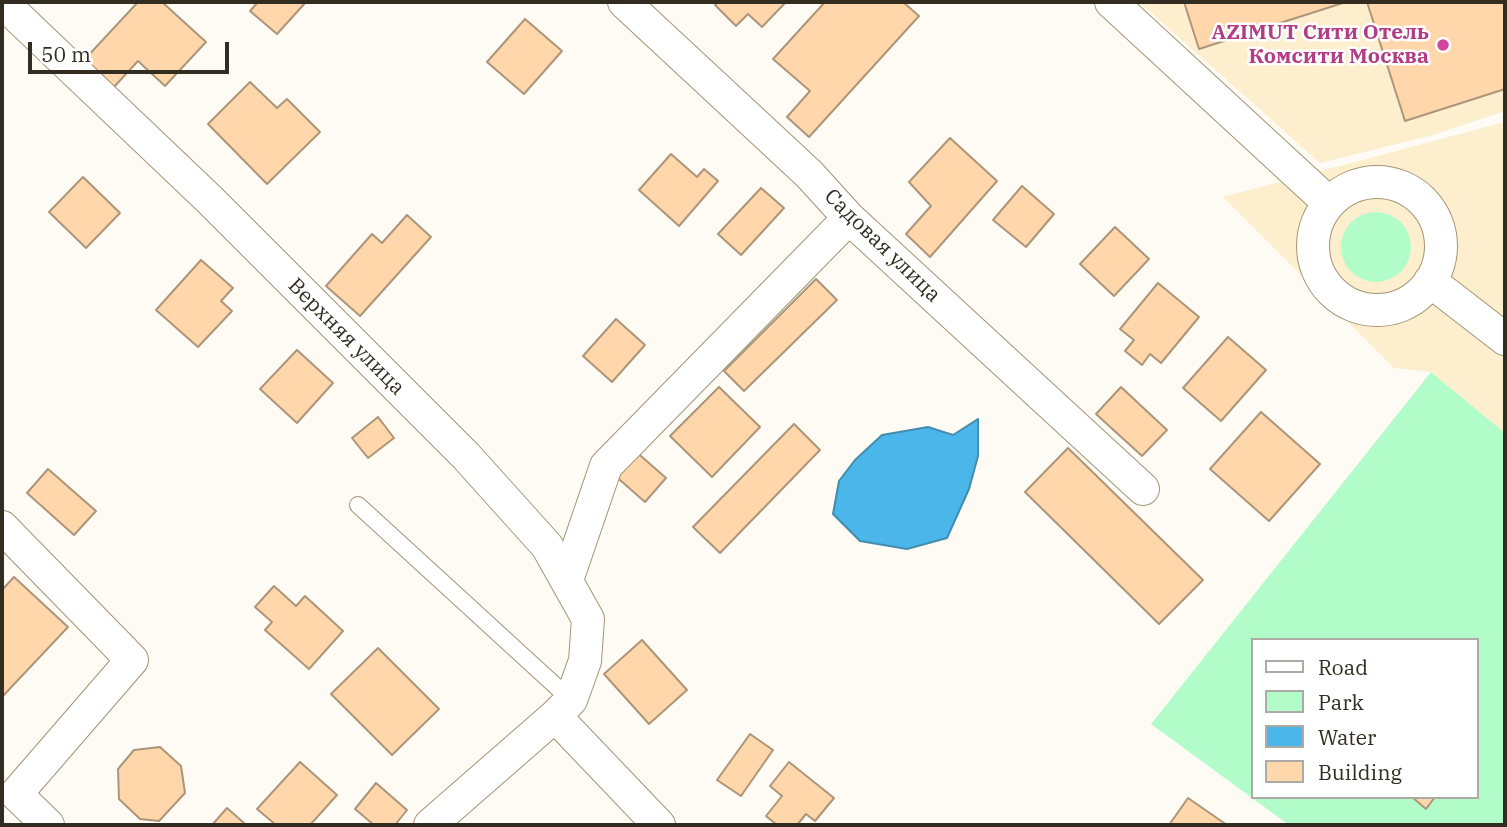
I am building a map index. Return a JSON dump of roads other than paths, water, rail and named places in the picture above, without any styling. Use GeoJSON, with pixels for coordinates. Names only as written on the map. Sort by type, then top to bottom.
{"type":"FeatureCollection","features":[{"type":"Feature","properties":{"kind":"street","name":"Верхняя улица"},"geometry":{"type":"LineString","coordinates":[[2,2],[209,199],[466,456],[548,546],[588,619],[585,662],[563,708],[430,825]]}},
{"type":"Feature","properties":{"kind":"street","name":"Садовая улица"},"geometry":{"type":"LineString","coordinates":[[624,2],[809,174],[849,218],[1143,489]]}},
{"type":"Feature","properties":{"kind":"street"},"geometry":{"type":"LineString","coordinates":[[1111,2],[1329,203]]}},
{"type":"Feature","properties":{"kind":"street"},"geometry":{"type":"LineString","coordinates":[[1368,183],[1401,187],[1420,199],[1433,217],[1440,238],[1439,260],[1430,281],[1415,297],[1396,307],[1374,310],[1342,300],[1326,285],[1313,255],[1314,233],[1329,203],[1347,190],[1368,183]]}},
{"type":"Feature","properties":{"kind":"street"},"geometry":{"type":"LineString","coordinates":[[566,580],[606,466],[849,218]]}},
{"type":"Feature","properties":{"kind":"street"},"geometry":{"type":"LineString","coordinates":[[1430,281],[1505,339]]}},
{"type":"Feature","properties":{"kind":"street"},"geometry":{"type":"LineString","coordinates":[[2,527],[132,660],[16,794],[48,825]]}},
{"type":"Feature","properties":{"kind":"street"},"geometry":{"type":"LineString","coordinates":[[563,708],[659,825]]}},
{"type":"Feature","properties":{"kind":"lane"},"geometry":{"type":"LineString","coordinates":[[358,505],[563,708]]}},
{"type":"Feature","properties":{"kind":"water"},"geometry":{"type":"Polygon","coordinates":[[[978,419],[978,456],[969,489],[947,538],[907,549],[860,541],[833,514],[839,481],[855,460],[882,435],[928,427],[953,435],[978,419]]]}},
{"type":"Feature","properties":{"kind":"place","name":"AZIMUT Сити Отель Комсити Москва"},"geometry":{"type":"Point","coordinates":[1443,45]}}]}
